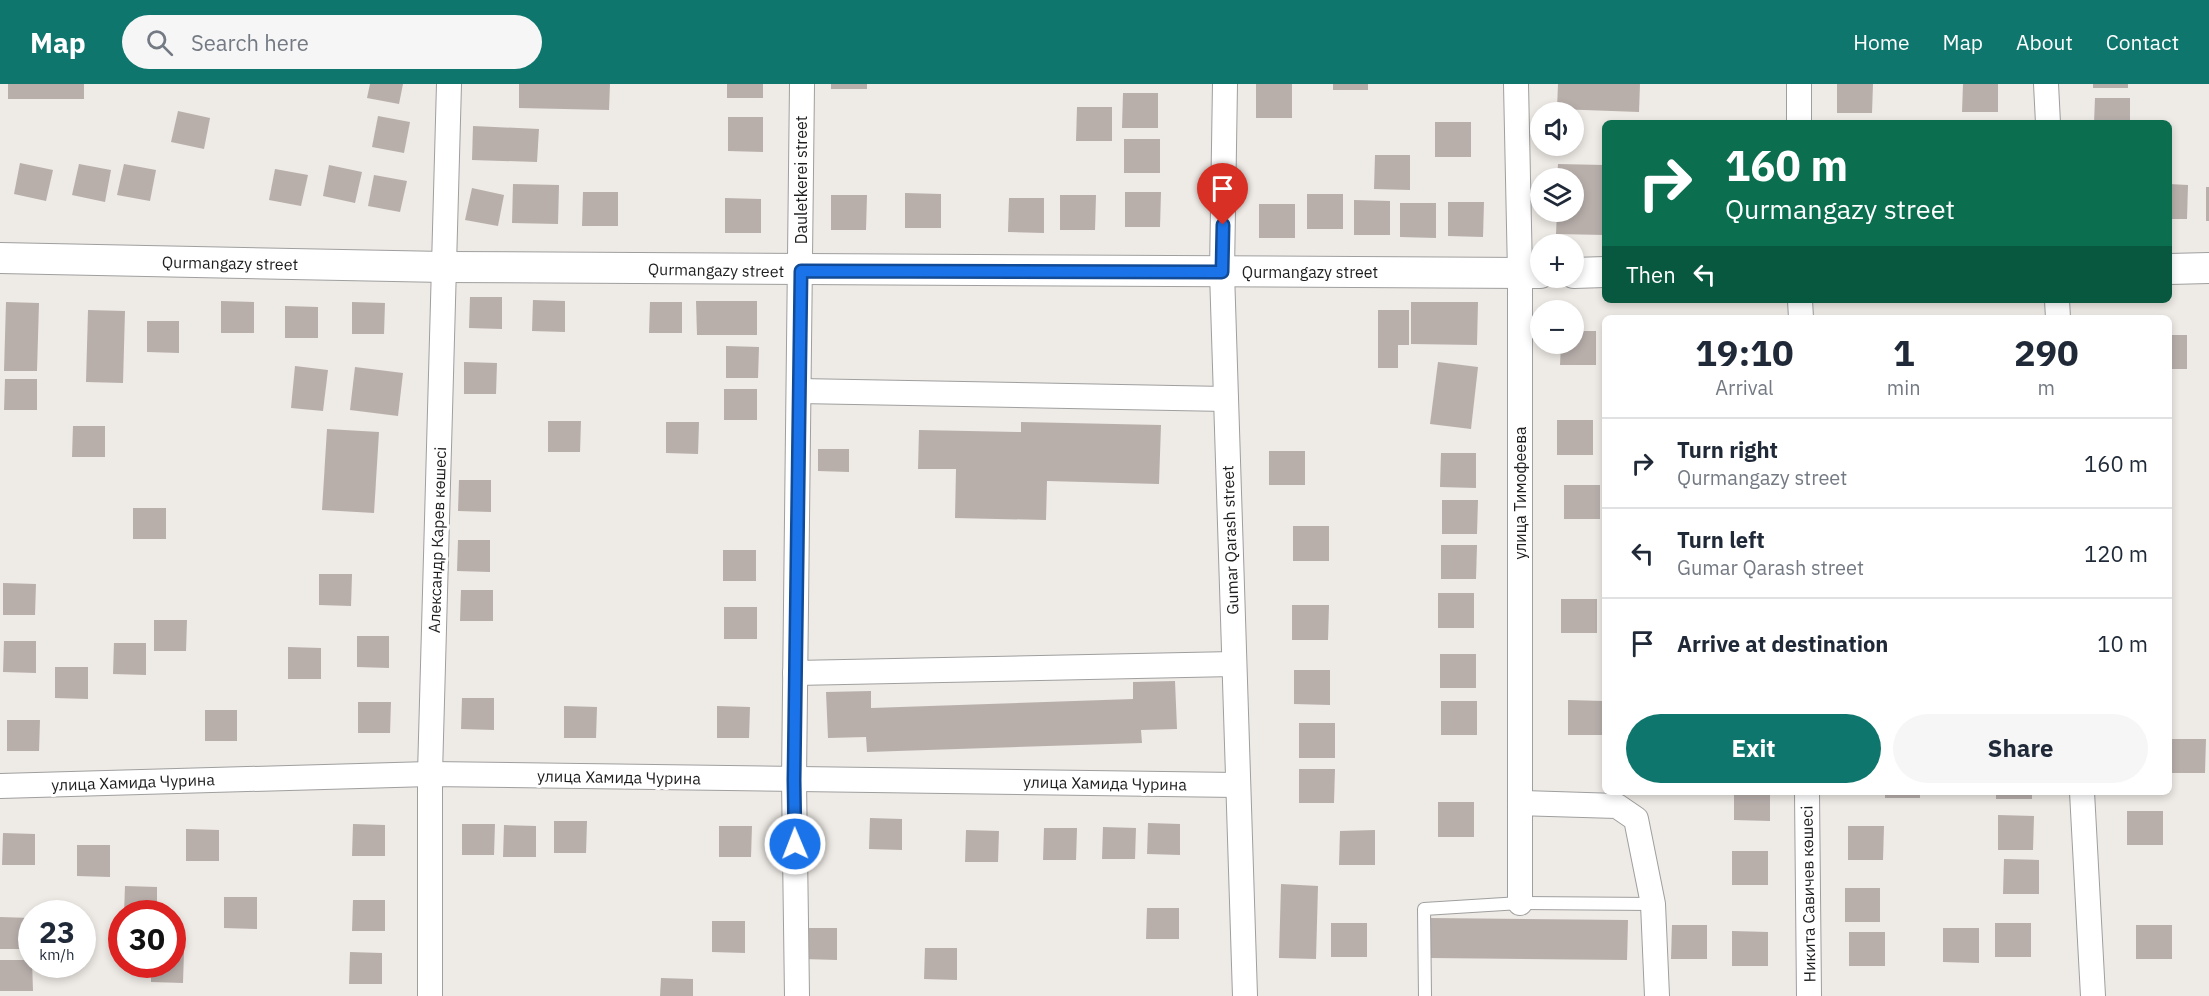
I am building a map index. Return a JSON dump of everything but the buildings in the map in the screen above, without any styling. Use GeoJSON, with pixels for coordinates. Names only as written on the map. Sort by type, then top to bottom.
{"type":"FeatureCollection","features":[{"type":"Feature","properties":{"kind":"street","name":"Александр Карев көшесі"},"geometry":{"type":"LineString","coordinates":[[430,996],[430,774],[449,84]]}},
{"type":"Feature","properties":{"kind":"street","name":"Dauletkerei street"},"geometry":{"type":"LineString","coordinates":[[797,996],[794,780],[802,84]]}},
{"type":"Feature","properties":{"kind":"street","name":"Gumar Qarash street"},"geometry":{"type":"LineString","coordinates":[[1225,84],[1222,272],[1245,996]]}},
{"type":"Feature","properties":{"kind":"street","name":"улица Тимофеева"},"geometry":{"type":"LineString","coordinates":[[1516,84],[1530,273],[1520,903]]}},
{"type":"Feature","properties":{"kind":"street"},"geometry":{"type":"LineString","coordinates":[[1799,84],[1799,120]]}},
{"type":"Feature","properties":{"kind":"street"},"geometry":{"type":"LineString","coordinates":[[2046,84],[2048,120]]}},
{"type":"Feature","properties":{"kind":"street","name":"Qurmangazy street"},"geometry":{"type":"LineString","coordinates":[[0,258],[801,271],[1530,273]]}},
{"type":"Feature","properties":{"kind":"street"},"geometry":{"type":"LineString","coordinates":[[2172,269],[2209,268]]}},
{"type":"Feature","properties":{"kind":"street"},"geometry":{"type":"LineString","coordinates":[[1584,273],[1602,272]]}},
{"type":"Feature","properties":{"kind":"street"},"geometry":{"type":"LineString","coordinates":[[799,391],[1226,399]]}},
{"type":"Feature","properties":{"kind":"street"},"geometry":{"type":"LineString","coordinates":[[795,673],[1234,664]]}},
{"type":"Feature","properties":{"kind":"street","name":"улица Хамида Чурина"},"geometry":{"type":"LineString","coordinates":[[0,786],[430,774],[1237,785]]}},
{"type":"Feature","properties":{"kind":"street","name":"Никита Савичев көшесі"},"geometry":{"type":"LineString","coordinates":[[1807,795],[1809,996]]}},
{"type":"Feature","properties":{"kind":"street"},"geometry":{"type":"LineString","coordinates":[[2082,795],[2093,996]]}},
{"type":"Feature","properties":{"kind":"street"},"geometry":{"type":"LineString","coordinates":[[1520,804],[1617,806],[1635,819],[1653,904],[1657,996]]}},
{"type":"Feature","properties":{"kind":"lane"},"geometry":{"type":"LineString","coordinates":[[1425,996],[1424,909],[1520,903],[1653,904]]}},
{"type":"Feature","properties":{"kind":"route"},"geometry":{"type":"LineString","coordinates":[[795,844],[801,271],[1222,272],[1223,225]]}}]}
